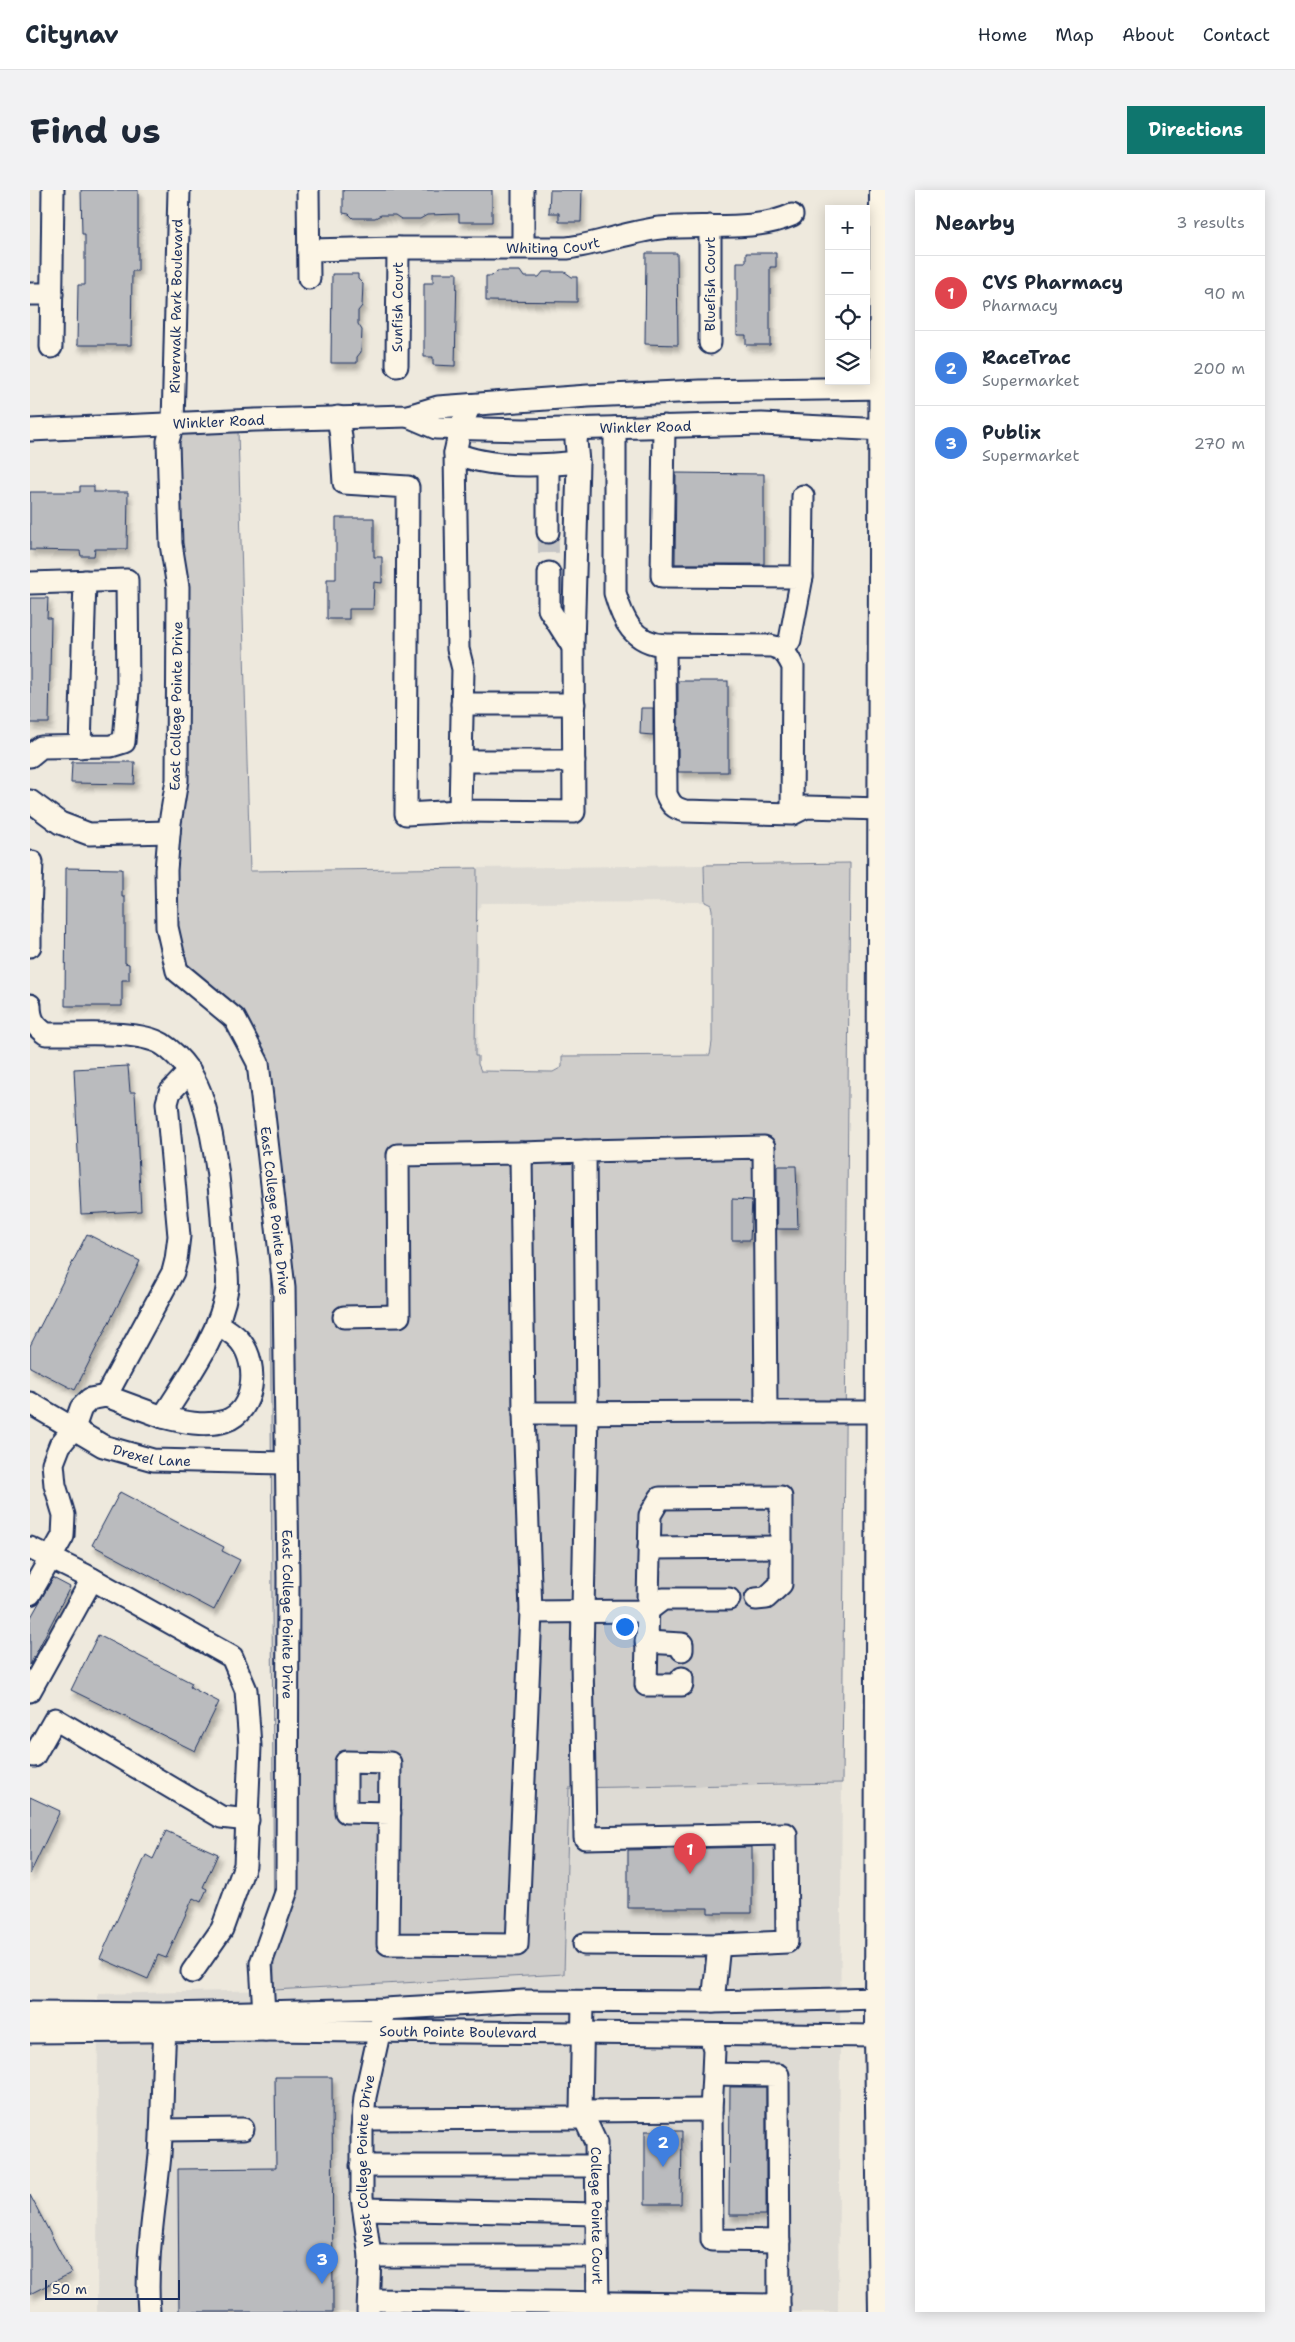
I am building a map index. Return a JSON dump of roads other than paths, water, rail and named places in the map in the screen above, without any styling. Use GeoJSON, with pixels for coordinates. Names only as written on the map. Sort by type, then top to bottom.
{"type":"FeatureCollection","features":[{"type":"Feature","properties":{"kind":"main road"},"geometry":{"type":"LineString","coordinates":[[882,2312],[883,190]]}},
{"type":"Feature","properties":{"kind":"street"},"geometry":{"type":"LineString","coordinates":[[51,347],[53,190]]}},
{"type":"Feature","properties":{"kind":"street","name":"Riverwalk Park Boulevard"},"geometry":{"type":"LineString","coordinates":[[173,423],[179,190]]}},
{"type":"Feature","properties":{"kind":"street"},"geometry":{"type":"LineString","coordinates":[[308,190],[309,278]]}},
{"type":"Feature","properties":{"kind":"street"},"geometry":{"type":"LineString","coordinates":[[523,190],[523,247]]}},
{"type":"Feature","properties":{"kind":"street","name":"Whiting Court"},"geometry":{"type":"LineString","coordinates":[[308,250],[567,248],[589,245],[657,229],[773,223],[792,215]]}},
{"type":"Feature","properties":{"kind":"street","name":"Bluefish Court"},"geometry":{"type":"LineString","coordinates":[[710,226],[710,343]]}},
{"type":"Feature","properties":{"kind":"street","name":"Sunfish Court"},"geometry":{"type":"LineString","coordinates":[[397,366],[398,248]]}},
{"type":"Feature","properties":{"kind":"street"},"geometry":{"type":"LineString","coordinates":[[30,294],[52,294]]}},
{"type":"Feature","properties":{"kind":"street","name":"Winkler Road"},"geometry":{"type":"LineString","coordinates":[[30,430],[173,423],[408,416],[438,407],[700,391],[884,388]]}},
{"type":"Feature","properties":{"kind":"street"},"geometry":{"type":"LineString","coordinates":[[460,811],[463,669],[458,649],[455,453],[460,429],[470,405]]}},
{"type":"Feature","properties":{"kind":"street","name":"Winkler Road"},"geometry":{"type":"LineString","coordinates":[[408,416],[436,428],[460,429],[578,429],[762,424],[884,430]]}},
{"type":"Feature","properties":{"kind":"street"},"geometry":{"type":"LineString","coordinates":[[338,417],[344,483],[408,487],[406,814],[460,811],[574,812],[573,646],[578,462],[576,441],[578,429]]}},
{"type":"Feature","properties":{"kind":"street","name":"East College Pointe Drive"},"geometry":{"type":"LineString","coordinates":[[173,423],[168,441],[172,544],[178,586],[177,780],[169,832],[166,870],[167,927],[177,970],[235,1019],[258,1063],[284,1288],[286,1890],[261,1963],[265,2021]]}},
{"type":"Feature","properties":{"kind":"street"},"geometry":{"type":"LineString","coordinates":[[664,426],[662,576],[802,577]]}},
{"type":"Feature","properties":{"kind":"street"},"geometry":{"type":"LineString","coordinates":[[615,428],[615,592],[621,612],[631,629],[640,638],[653,644],[771,646],[783,651],[793,667],[792,814]]}},
{"type":"Feature","properties":{"kind":"street"},"geometry":{"type":"LineString","coordinates":[[455,453],[471,460],[548,465],[578,462]]}},
{"type":"Feature","properties":{"kind":"street"},"geometry":{"type":"LineString","coordinates":[[548,465],[548,532]]}},
{"type":"Feature","properties":{"kind":"street"},"geometry":{"type":"LineString","coordinates":[[783,651],[790,640],[802,577],[803,496]]}},
{"type":"Feature","properties":{"kind":"street"},"geometry":{"type":"LineString","coordinates":[[548,573],[548,609],[573,646]]}},
{"type":"Feature","properties":{"kind":"street"},"geometry":{"type":"LineString","coordinates":[[30,583],[127,580],[128,691],[124,742],[111,746],[41,747],[30,756]]}},
{"type":"Feature","properties":{"kind":"street"},"geometry":{"type":"LineString","coordinates":[[80,747],[85,581]]}},
{"type":"Feature","properties":{"kind":"street"},"geometry":{"type":"LineString","coordinates":[[665,645],[666,794],[676,809],[685,811],[792,814],[806,807],[884,809]]}},
{"type":"Feature","properties":{"kind":"street"},"geometry":{"type":"LineString","coordinates":[[462,704],[574,704]]}},
{"type":"Feature","properties":{"kind":"street"},"geometry":{"type":"LineString","coordinates":[[461,760],[574,761]]}},
{"type":"Feature","properties":{"kind":"street"},"geometry":{"type":"LineString","coordinates":[[30,801],[60,823],[89,834],[169,832]]}},
{"type":"Feature","properties":{"kind":"street"},"geometry":{"type":"LineString","coordinates":[[30,946],[32,862]]}},
{"type":"Feature","properties":{"kind":"street"},"geometry":{"type":"LineString","coordinates":[[30,1006],[30,1017],[37,1027],[46,1034],[142,1036],[160,1043],[174,1053],[190,1071],[203,1100],[215,1156],[227,1288],[217,1323],[163,1418]]}},
{"type":"Feature","properties":{"kind":"street"},"geometry":{"type":"LineString","coordinates":[[106,1396],[173,1272],[179,1236],[167,1103],[170,1092],[190,1071]]}},
{"type":"Feature","properties":{"kind":"street"},"geometry":{"type":"LineString","coordinates":[[344,1317],[399,1316],[398,1155],[764,1147],[766,1412]]}},
{"type":"Feature","properties":{"kind":"street"},"geometry":{"type":"LineString","coordinates":[[584,1944],[719,1945],[787,1942],[786,1834],[585,1838],[583,1612],[587,1413],[585,1150]]}},
{"type":"Feature","properties":{"kind":"street"},"geometry":{"type":"LineString","coordinates":[[390,1813],[388,1944],[517,1946],[531,1612],[524,1413],[521,1153]]}},
{"type":"Feature","properties":{"kind":"street"},"geometry":{"type":"LineString","coordinates":[[30,1594],[63,1536],[64,1516],[55,1485],[53,1463],[60,1445],[74,1428],[81,1408],[90,1399],[106,1396],[163,1418],[184,1422],[211,1423],[224,1421],[244,1409],[249,1395],[250,1362],[241,1342],[217,1323]]}},
{"type":"Feature","properties":{"kind":"street","name":"Drexel Lane"},"geometry":{"type":"LineString","coordinates":[[30,1403],[103,1446],[153,1460],[286,1463]]}},
{"type":"Feature","properties":{"kind":"street"},"geometry":{"type":"LineString","coordinates":[[524,1413],[883,1412]]}},
{"type":"Feature","properties":{"kind":"street"},"geometry":{"type":"LineString","coordinates":[[682,1678],[682,1685],[646,1685],[650,1516],[660,1498],[781,1497],[781,1584],[766,1598],[756,1598]]}},
{"type":"Feature","properties":{"kind":"street"},"geometry":{"type":"LineString","coordinates":[[649,1548],[781,1547]]}},
{"type":"Feature","properties":{"kind":"street"},"geometry":{"type":"LineString","coordinates":[[30,1548],[92,1579],[232,1657],[246,1690],[250,1746],[245,1865],[222,1929],[192,1972]]}},
{"type":"Feature","properties":{"kind":"street"},"geometry":{"type":"LineString","coordinates":[[30,1691],[92,1579]]}},
{"type":"Feature","properties":{"kind":"street"},"geometry":{"type":"LineString","coordinates":[[531,1612],[647,1611],[663,1599],[730,1599]]}},
{"type":"Feature","properties":{"kind":"street"},"geometry":{"type":"LineString","coordinates":[[646,1642],[682,1644],[682,1650]]}},
{"type":"Feature","properties":{"kind":"street"},"geometry":{"type":"LineString","coordinates":[[30,1754],[34,1756],[55,1719],[221,1817],[248,1820]]}},
{"type":"Feature","properties":{"kind":"street"},"geometry":{"type":"LineString","coordinates":[[713,2002],[719,1945]]}},
{"type":"Feature","properties":{"kind":"street","name":"South Pointe Boulevard"},"geometry":{"type":"LineString","coordinates":[[30,2012],[73,2022],[166,2023],[265,2021],[384,2009],[524,2001],[583,2003],[882,1999]]}},
{"type":"Feature","properties":{"kind":"street","name":"College Pointe Court"},"geometry":{"type":"LineString","coordinates":[[583,2003],[583,2114],[596,2144],[598,2307]]}},
{"type":"Feature","properties":{"kind":"street","name":"West College Pointe Drive"},"geometry":{"type":"LineString","coordinates":[[369,2306],[370,2256],[364,2209],[362,2166],[363,2119],[384,2009]]}},
{"type":"Feature","properties":{"kind":"street"},"geometry":{"type":"LineString","coordinates":[[30,2012],[30,2027]]}},
{"type":"Feature","properties":{"kind":"street","name":"South Pointe Boulevard"},"geometry":{"type":"LineString","coordinates":[[265,2021],[379,2032],[710,2035],[882,2034]]}},
{"type":"Feature","properties":{"kind":"street","name":"South Pointe Boulevard"},"geometry":{"type":"LineString","coordinates":[[30,2032],[73,2022]]}},
{"type":"Feature","properties":{"kind":"street"},"geometry":{"type":"LineString","coordinates":[[149,2312],[148,2256],[155,2207],[162,2130],[166,2023]]}},
{"type":"Feature","properties":{"kind":"street"},"geometry":{"type":"LineString","coordinates":[[710,2035],[714,2049],[711,2110],[712,2240],[779,2241]]}},
{"type":"Feature","properties":{"kind":"street"},"geometry":{"type":"LineString","coordinates":[[369,2306],[779,2309],[778,2075],[713,2074]]}},
{"type":"Feature","properties":{"kind":"street"},"geometry":{"type":"LineString","coordinates":[[363,2119],[711,2110]]}},
{"type":"Feature","properties":{"kind":"street"},"geometry":{"type":"LineString","coordinates":[[162,2130],[243,2130]]}},
{"type":"Feature","properties":{"kind":"street"},"geometry":{"type":"LineString","coordinates":[[362,2166],[596,2166]]}},
{"type":"Feature","properties":{"kind":"street"},"geometry":{"type":"LineString","coordinates":[[364,2209],[597,2214]]}},
{"type":"Feature","properties":{"kind":"street"},"geometry":{"type":"LineString","coordinates":[[370,2256],[597,2256]]}},
{"type":"Feature","properties":{"kind":"tunnel"},"geometry":{"type":"LineString","coordinates":[[548,532],[549,573]]}},
{"type":"Feature","properties":{"kind":"place","name":"CVS Pharmacy"},"geometry":{"type":"Point","coordinates":[690,1874]}},
{"type":"Feature","properties":{"kind":"place","name":"RaceTrac"},"geometry":{"type":"Point","coordinates":[663,2167]}},
{"type":"Feature","properties":{"kind":"place","name":"Publix"},"geometry":{"type":"Point","coordinates":[322,2284]}}]}
